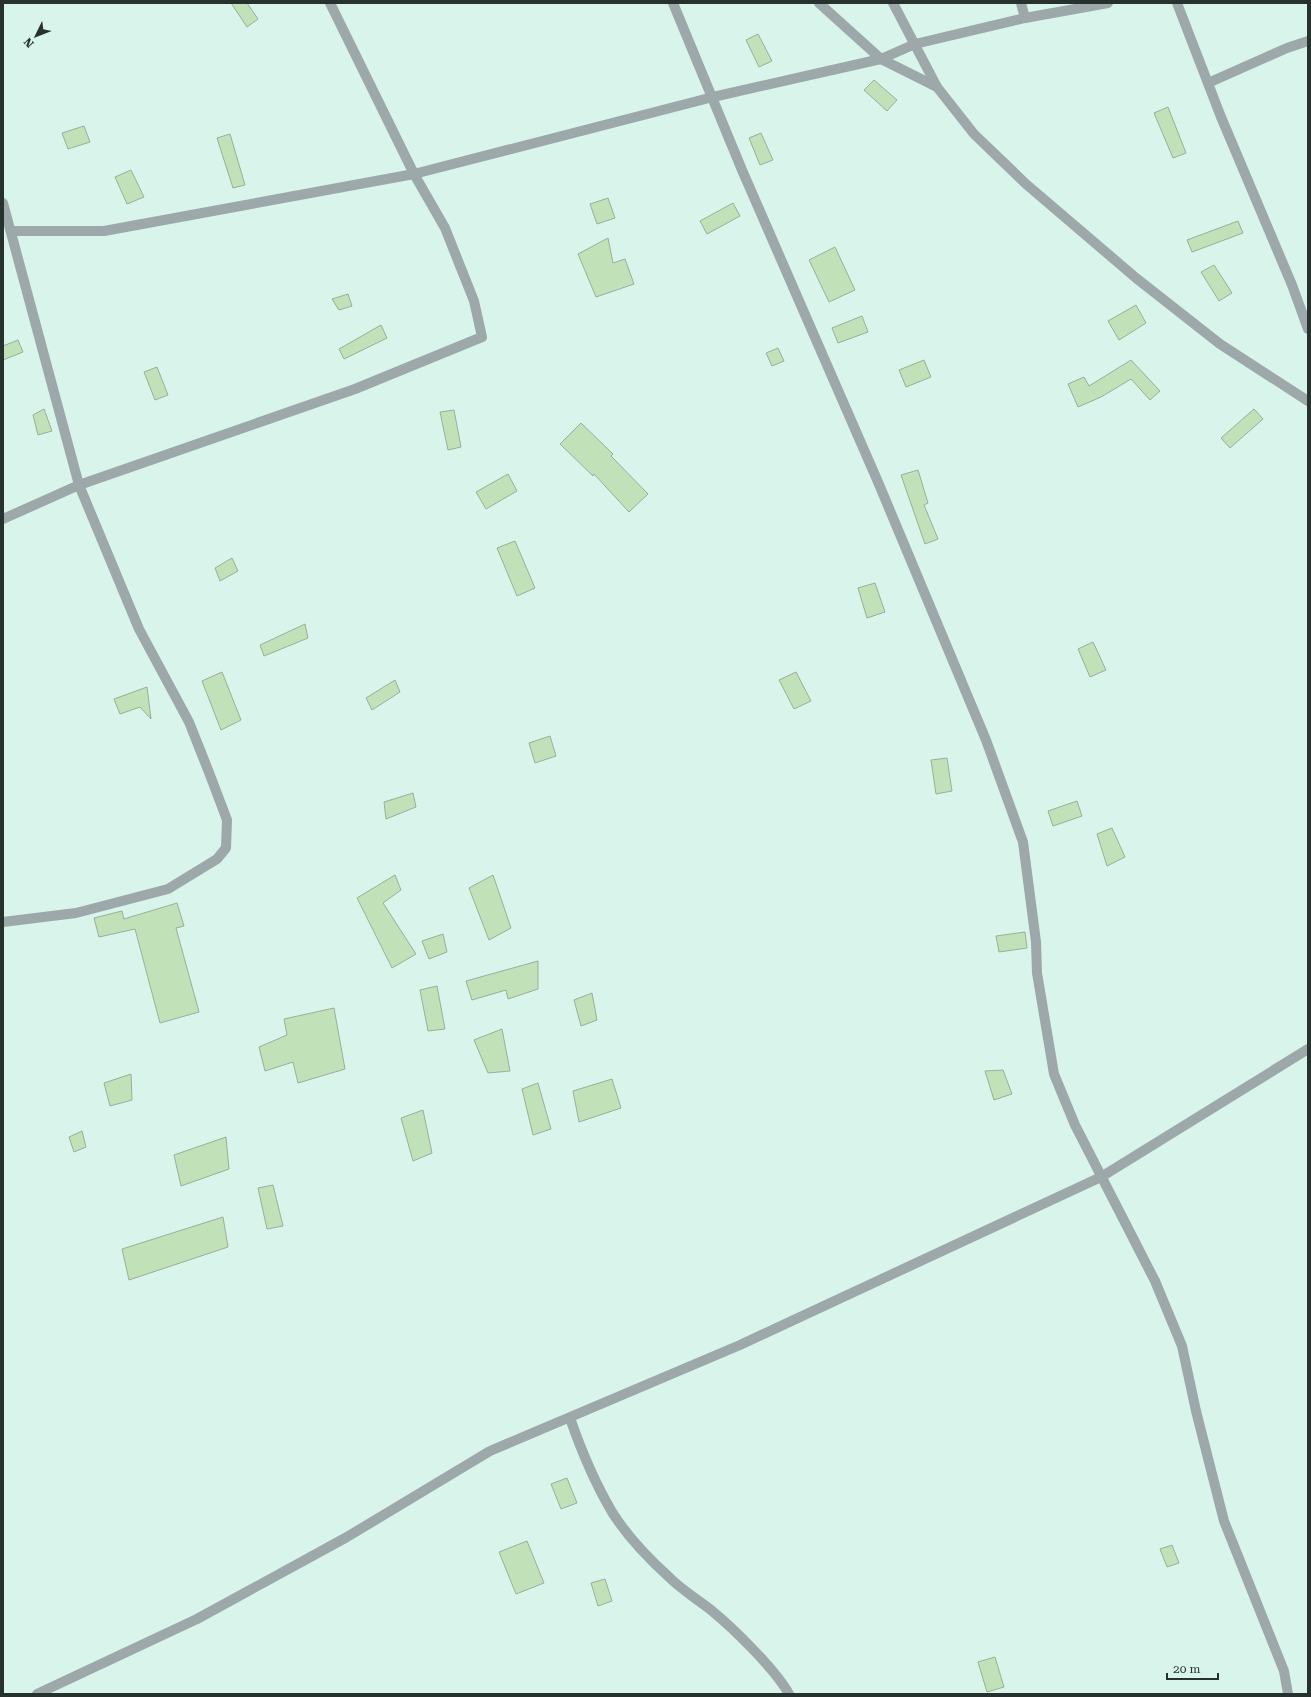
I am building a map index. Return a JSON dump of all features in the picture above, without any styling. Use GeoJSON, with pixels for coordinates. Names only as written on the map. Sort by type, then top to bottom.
{"type":"FeatureCollection","features":[{"type":"Feature","properties":{"kind":"street"},"geometry":{"type":"LineString","coordinates":[[3,519],[79,485],[355,389],[482,337],[474,300],[445,228],[414,174],[330,3]]}},
{"type":"Feature","properties":{"kind":"street"},"geometry":{"type":"LineString","coordinates":[[673,3],[713,96],[742,170],[875,475],[986,740],[1023,842],[1036,942],[1037,973],[1054,1074],[1075,1125],[1155,1281],[1182,1346],[1196,1411],[1224,1521],[1284,1671],[1288,1694]]}},
{"type":"Feature","properties":{"kind":"street"},"geometry":{"type":"LineString","coordinates":[[819,3],[881,59],[937,87]]}},
{"type":"Feature","properties":{"kind":"street"},"geometry":{"type":"LineString","coordinates":[[893,3],[937,87],[974,134],[1074,226],[1220,344],[1308,401]]}},
{"type":"Feature","properties":{"kind":"street"},"geometry":{"type":"LineString","coordinates":[[1020,3],[1025,18]]}},
{"type":"Feature","properties":{"kind":"street"},"geometry":{"type":"LineString","coordinates":[[12,231],[104,231],[414,174],[713,96],[881,59],[915,44],[1025,18],[1108,3]]}},
{"type":"Feature","properties":{"kind":"street"},"geometry":{"type":"LineString","coordinates":[[1177,3],[1208,83],[1292,285],[1308,329]]}},
{"type":"Feature","properties":{"kind":"street"},"geometry":{"type":"LineString","coordinates":[[1208,83],[1287,48],[1308,41]]}},
{"type":"Feature","properties":{"kind":"street"},"geometry":{"type":"LineString","coordinates":[[3,203],[12,231],[79,485],[139,629],[189,722],[227,820],[226,848],[217,859],[168,889],[76,913],[3,922]]}},
{"type":"Feature","properties":{"kind":"street"},"geometry":{"type":"LineString","coordinates":[[37,1694],[197,1620],[347,1537],[490,1451],[740,1345],[1101,1177],[1308,1049]]}},
{"type":"Feature","properties":{"kind":"street"},"geometry":{"type":"LineString","coordinates":[[570,1418],[591,1470],[612,1512],[638,1546],[671,1579],[712,1611],[753,1650],[789,1694]]}},
{"type":"Feature","properties":{"kind":"building"},"geometry":{"type":"Polygon","coordinates":[[[231,3],[247,3],[258,19],[247,27],[231,3]]]}},
{"type":"Feature","properties":{"kind":"building"},"geometry":{"type":"Polygon","coordinates":[[[758,34],[772,61],[759,67],[746,40],[758,34]]]}},
{"type":"Feature","properties":{"kind":"building"},"geometry":{"type":"Polygon","coordinates":[[[874,80],[897,100],[887,111],[864,90],[874,80]]]}},
{"type":"Feature","properties":{"kind":"building"},"geometry":{"type":"Polygon","coordinates":[[[1168,107],[1186,153],[1173,158],[1154,113],[1168,107]]]}},
{"type":"Feature","properties":{"kind":"building"},"geometry":{"type":"Polygon","coordinates":[[[84,126],[90,142],[68,149],[62,133],[84,126]]]}},
{"type":"Feature","properties":{"kind":"building"},"geometry":{"type":"Polygon","coordinates":[[[761,133],[773,160],[760,165],[749,138],[761,133]]]}},
{"type":"Feature","properties":{"kind":"building"},"geometry":{"type":"Polygon","coordinates":[[[230,134],[245,185],[233,188],[217,138],[230,134]]]}},
{"type":"Feature","properties":{"kind":"building"},"geometry":{"type":"Polygon","coordinates":[[[131,170],[144,197],[127,204],[115,177],[131,170]]]}},
{"type":"Feature","properties":{"kind":"building"},"geometry":{"type":"Polygon","coordinates":[[[608,198],[615,218],[597,224],[590,204],[608,198]]]}},
{"type":"Feature","properties":{"kind":"building"},"geometry":{"type":"Polygon","coordinates":[[[733,203],[740,216],[707,234],[700,221],[733,203]]]}},
{"type":"Feature","properties":{"kind":"building"},"geometry":{"type":"Polygon","coordinates":[[[1238,221],[1243,233],[1192,252],[1187,240],[1238,221]]]}},
{"type":"Feature","properties":{"kind":"building"},"geometry":{"type":"Polygon","coordinates":[[[608,238],[613,263],[625,259],[634,284],[596,297],[578,254],[608,238]]]}},
{"type":"Feature","properties":{"kind":"building"},"geometry":{"type":"Polygon","coordinates":[[[835,247],[855,290],[829,302],[809,260],[835,247]]]}},
{"type":"Feature","properties":{"kind":"building"},"geometry":{"type":"Polygon","coordinates":[[[1214,265],[1232,293],[1219,301],[1201,272],[1214,265]]]}},
{"type":"Feature","properties":{"kind":"building"},"geometry":{"type":"Polygon","coordinates":[[[348,294],[352,306],[339,310],[332,299],[348,294]]]}},
{"type":"Feature","properties":{"kind":"building"},"geometry":{"type":"Polygon","coordinates":[[[1136,305],[1146,323],[1119,340],[1108,321],[1136,305]]]}},
{"type":"Feature","properties":{"kind":"building"},"geometry":{"type":"Polygon","coordinates":[[[862,316],[868,332],[838,343],[832,328],[862,316]]]}},
{"type":"Feature","properties":{"kind":"building"},"geometry":{"type":"Polygon","coordinates":[[[381,325],[387,338],[344,359],[339,349],[381,325]]]}},
{"type":"Feature","properties":{"kind":"building"},"geometry":{"type":"Polygon","coordinates":[[[18,340],[23,352],[3,360],[3,346],[18,340]]]}},
{"type":"Feature","properties":{"kind":"building"},"geometry":{"type":"Polygon","coordinates":[[[778,348],[784,361],[772,366],[766,353],[778,348]]]}},
{"type":"Feature","properties":{"kind":"building"},"geometry":{"type":"Polygon","coordinates":[[[924,360],[931,377],[906,387],[899,370],[924,360]]]}},
{"type":"Feature","properties":{"kind":"building"},"geometry":{"type":"Polygon","coordinates":[[[1131,360],[1160,391],[1150,400],[1131,379],[1101,397],[1078,407],[1068,384],[1084,377],[1089,386],[1131,360]]]}},
{"type":"Feature","properties":{"kind":"building"},"geometry":{"type":"Polygon","coordinates":[[[157,367],[168,395],[155,400],[144,372],[157,367]]]}},
{"type":"Feature","properties":{"kind":"building"},"geometry":{"type":"Polygon","coordinates":[[[44,409],[52,431],[38,435],[33,415],[44,409]]]}},
{"type":"Feature","properties":{"kind":"building"},"geometry":{"type":"Polygon","coordinates":[[[1254,409],[1263,419],[1230,448],[1221,438],[1254,409]]]}},
{"type":"Feature","properties":{"kind":"building"},"geometry":{"type":"Polygon","coordinates":[[[454,410],[461,447],[448,450],[440,412],[454,410]]]}},
{"type":"Feature","properties":{"kind":"building"},"geometry":{"type":"Polygon","coordinates":[[[581,423],[613,454],[611,456],[648,494],[629,512],[594,474],[593,476],[560,444],[581,423]]]}},
{"type":"Feature","properties":{"kind":"building"},"geometry":{"type":"Polygon","coordinates":[[[918,470],[928,503],[924,505],[938,539],[925,544],[901,475],[918,470]]]}},
{"type":"Feature","properties":{"kind":"building"},"geometry":{"type":"Polygon","coordinates":[[[508,474],[517,491],[486,509],[476,492],[508,474]]]}},
{"type":"Feature","properties":{"kind":"building"},"geometry":{"type":"Polygon","coordinates":[[[515,541],[535,588],[517,596],[497,548],[515,541]]]}},
{"type":"Feature","properties":{"kind":"building"},"geometry":{"type":"Polygon","coordinates":[[[232,558],[238,571],[220,581],[215,568],[232,558]]]}},
{"type":"Feature","properties":{"kind":"building"},"geometry":{"type":"Polygon","coordinates":[[[875,583],[885,612],[867,618],[858,588],[875,583]]]}},
{"type":"Feature","properties":{"kind":"building"},"geometry":{"type":"Polygon","coordinates":[[[305,624],[308,638],[264,656],[260,645],[305,624]]]}},
{"type":"Feature","properties":{"kind":"building"},"geometry":{"type":"Polygon","coordinates":[[[1093,642],[1106,670],[1090,677],[1078,649],[1093,642]]]}},
{"type":"Feature","properties":{"kind":"building"},"geometry":{"type":"Polygon","coordinates":[[[222,672],[241,720],[221,730],[202,681],[222,672]]]}},
{"type":"Feature","properties":{"kind":"building"},"geometry":{"type":"Polygon","coordinates":[[[796,672],[811,701],[794,709],[779,680],[796,672]]]}},
{"type":"Feature","properties":{"kind":"building"},"geometry":{"type":"Polygon","coordinates":[[[395,680],[400,692],[372,710],[366,698],[395,680]]]}},
{"type":"Feature","properties":{"kind":"building"},"geometry":{"type":"Polygon","coordinates":[[[147,687],[151,719],[140,707],[120,714],[114,699],[147,687]]]}},
{"type":"Feature","properties":{"kind":"building"},"geometry":{"type":"Polygon","coordinates":[[[550,736],[556,756],[535,763],[529,743],[550,736]]]}},
{"type":"Feature","properties":{"kind":"building"},"geometry":{"type":"Polygon","coordinates":[[[947,758],[952,791],[936,794],[931,760],[947,758]]]}},
{"type":"Feature","properties":{"kind":"building"},"geometry":{"type":"Polygon","coordinates":[[[413,793],[416,807],[386,819],[384,802],[413,793]]]}},
{"type":"Feature","properties":{"kind":"building"},"geometry":{"type":"Polygon","coordinates":[[[1077,801],[1082,816],[1053,826],[1048,811],[1077,801]]]}},
{"type":"Feature","properties":{"kind":"building"},"geometry":{"type":"Polygon","coordinates":[[[1112,828],[1125,857],[1107,866],[1097,834],[1112,828]]]}},
{"type":"Feature","properties":{"kind":"building"},"geometry":{"type":"Polygon","coordinates":[[[395,875],[401,890],[383,903],[416,954],[392,968],[357,898],[395,875]]]}},
{"type":"Feature","properties":{"kind":"building"},"geometry":{"type":"Polygon","coordinates":[[[493,875],[511,928],[489,940],[469,888],[493,875]]]}},
{"type":"Feature","properties":{"kind":"building"},"geometry":{"type":"Polygon","coordinates":[[[177,903],[184,926],[176,928],[199,1012],[160,1023],[135,929],[99,937],[94,918],[122,911],[124,919],[177,903]]]}},
{"type":"Feature","properties":{"kind":"building"},"geometry":{"type":"Polygon","coordinates":[[[1025,932],[1027,948],[999,952],[996,936],[1025,932]]]}},
{"type":"Feature","properties":{"kind":"building"},"geometry":{"type":"Polygon","coordinates":[[[443,934],[447,952],[429,959],[422,941],[443,934]]]}},
{"type":"Feature","properties":{"kind":"building"},"geometry":{"type":"Polygon","coordinates":[[[538,961],[538,989],[508,999],[506,990],[472,1000],[466,981],[538,961]]]}},
{"type":"Feature","properties":{"kind":"building"},"geometry":{"type":"Polygon","coordinates":[[[437,986],[445,1029],[428,1031],[420,990],[437,986]]]}},
{"type":"Feature","properties":{"kind":"building"},"geometry":{"type":"Polygon","coordinates":[[[592,993],[597,1020],[581,1026],[574,1000],[592,993]]]}},
{"type":"Feature","properties":{"kind":"building"},"geometry":{"type":"Polygon","coordinates":[[[334,1008],[345,1069],[298,1083],[293,1062],[265,1071],[259,1047],[287,1035],[284,1019],[334,1008]]]}},
{"type":"Feature","properties":{"kind":"building"},"geometry":{"type":"Polygon","coordinates":[[[502,1029],[510,1071],[488,1073],[474,1040],[502,1029]]]}},
{"type":"Feature","properties":{"kind":"building"},"geometry":{"type":"Polygon","coordinates":[[[1003,1070],[1012,1094],[994,1100],[985,1071],[1003,1070]]]}},
{"type":"Feature","properties":{"kind":"building"},"geometry":{"type":"Polygon","coordinates":[[[131,1074],[132,1100],[110,1106],[104,1083],[131,1074]]]}},
{"type":"Feature","properties":{"kind":"building"},"geometry":{"type":"Polygon","coordinates":[[[612,1079],[621,1108],[579,1122],[573,1091],[612,1079]]]}},
{"type":"Feature","properties":{"kind":"building"},"geometry":{"type":"Polygon","coordinates":[[[538,1083],[551,1129],[533,1135],[522,1089],[538,1083]]]}},
{"type":"Feature","properties":{"kind":"building"},"geometry":{"type":"Polygon","coordinates":[[[423,1110],[432,1153],[413,1161],[401,1118],[423,1110]]]}},
{"type":"Feature","properties":{"kind":"building"},"geometry":{"type":"Polygon","coordinates":[[[82,1131],[86,1147],[74,1152],[69,1137],[82,1131]]]}},
{"type":"Feature","properties":{"kind":"building"},"geometry":{"type":"Polygon","coordinates":[[[226,1137],[229,1169],[181,1186],[174,1155],[226,1137]]]}},
{"type":"Feature","properties":{"kind":"building"},"geometry":{"type":"Polygon","coordinates":[[[273,1185],[283,1226],[267,1229],[258,1188],[273,1185]]]}},
{"type":"Feature","properties":{"kind":"building"},"geometry":{"type":"Polygon","coordinates":[[[223,1217],[228,1247],[129,1280],[122,1249],[223,1217]]]}},
{"type":"Feature","properties":{"kind":"building"},"geometry":{"type":"Polygon","coordinates":[[[567,1478],[577,1503],[561,1509],[551,1484],[567,1478]]]}},
{"type":"Feature","properties":{"kind":"building"},"geometry":{"type":"Polygon","coordinates":[[[527,1541],[544,1583],[516,1594],[499,1552],[527,1541]]]}},
{"type":"Feature","properties":{"kind":"building"},"geometry":{"type":"Polygon","coordinates":[[[1172,1545],[1179,1563],[1167,1567],[1160,1549],[1172,1545]]]}},
{"type":"Feature","properties":{"kind":"building"},"geometry":{"type":"Polygon","coordinates":[[[605,1579],[612,1601],[598,1606],[591,1583],[605,1579]]]}},
{"type":"Feature","properties":{"kind":"building"},"geometry":{"type":"Polygon","coordinates":[[[995,1657],[1004,1687],[987,1692],[978,1662],[995,1657]]]}}]}
